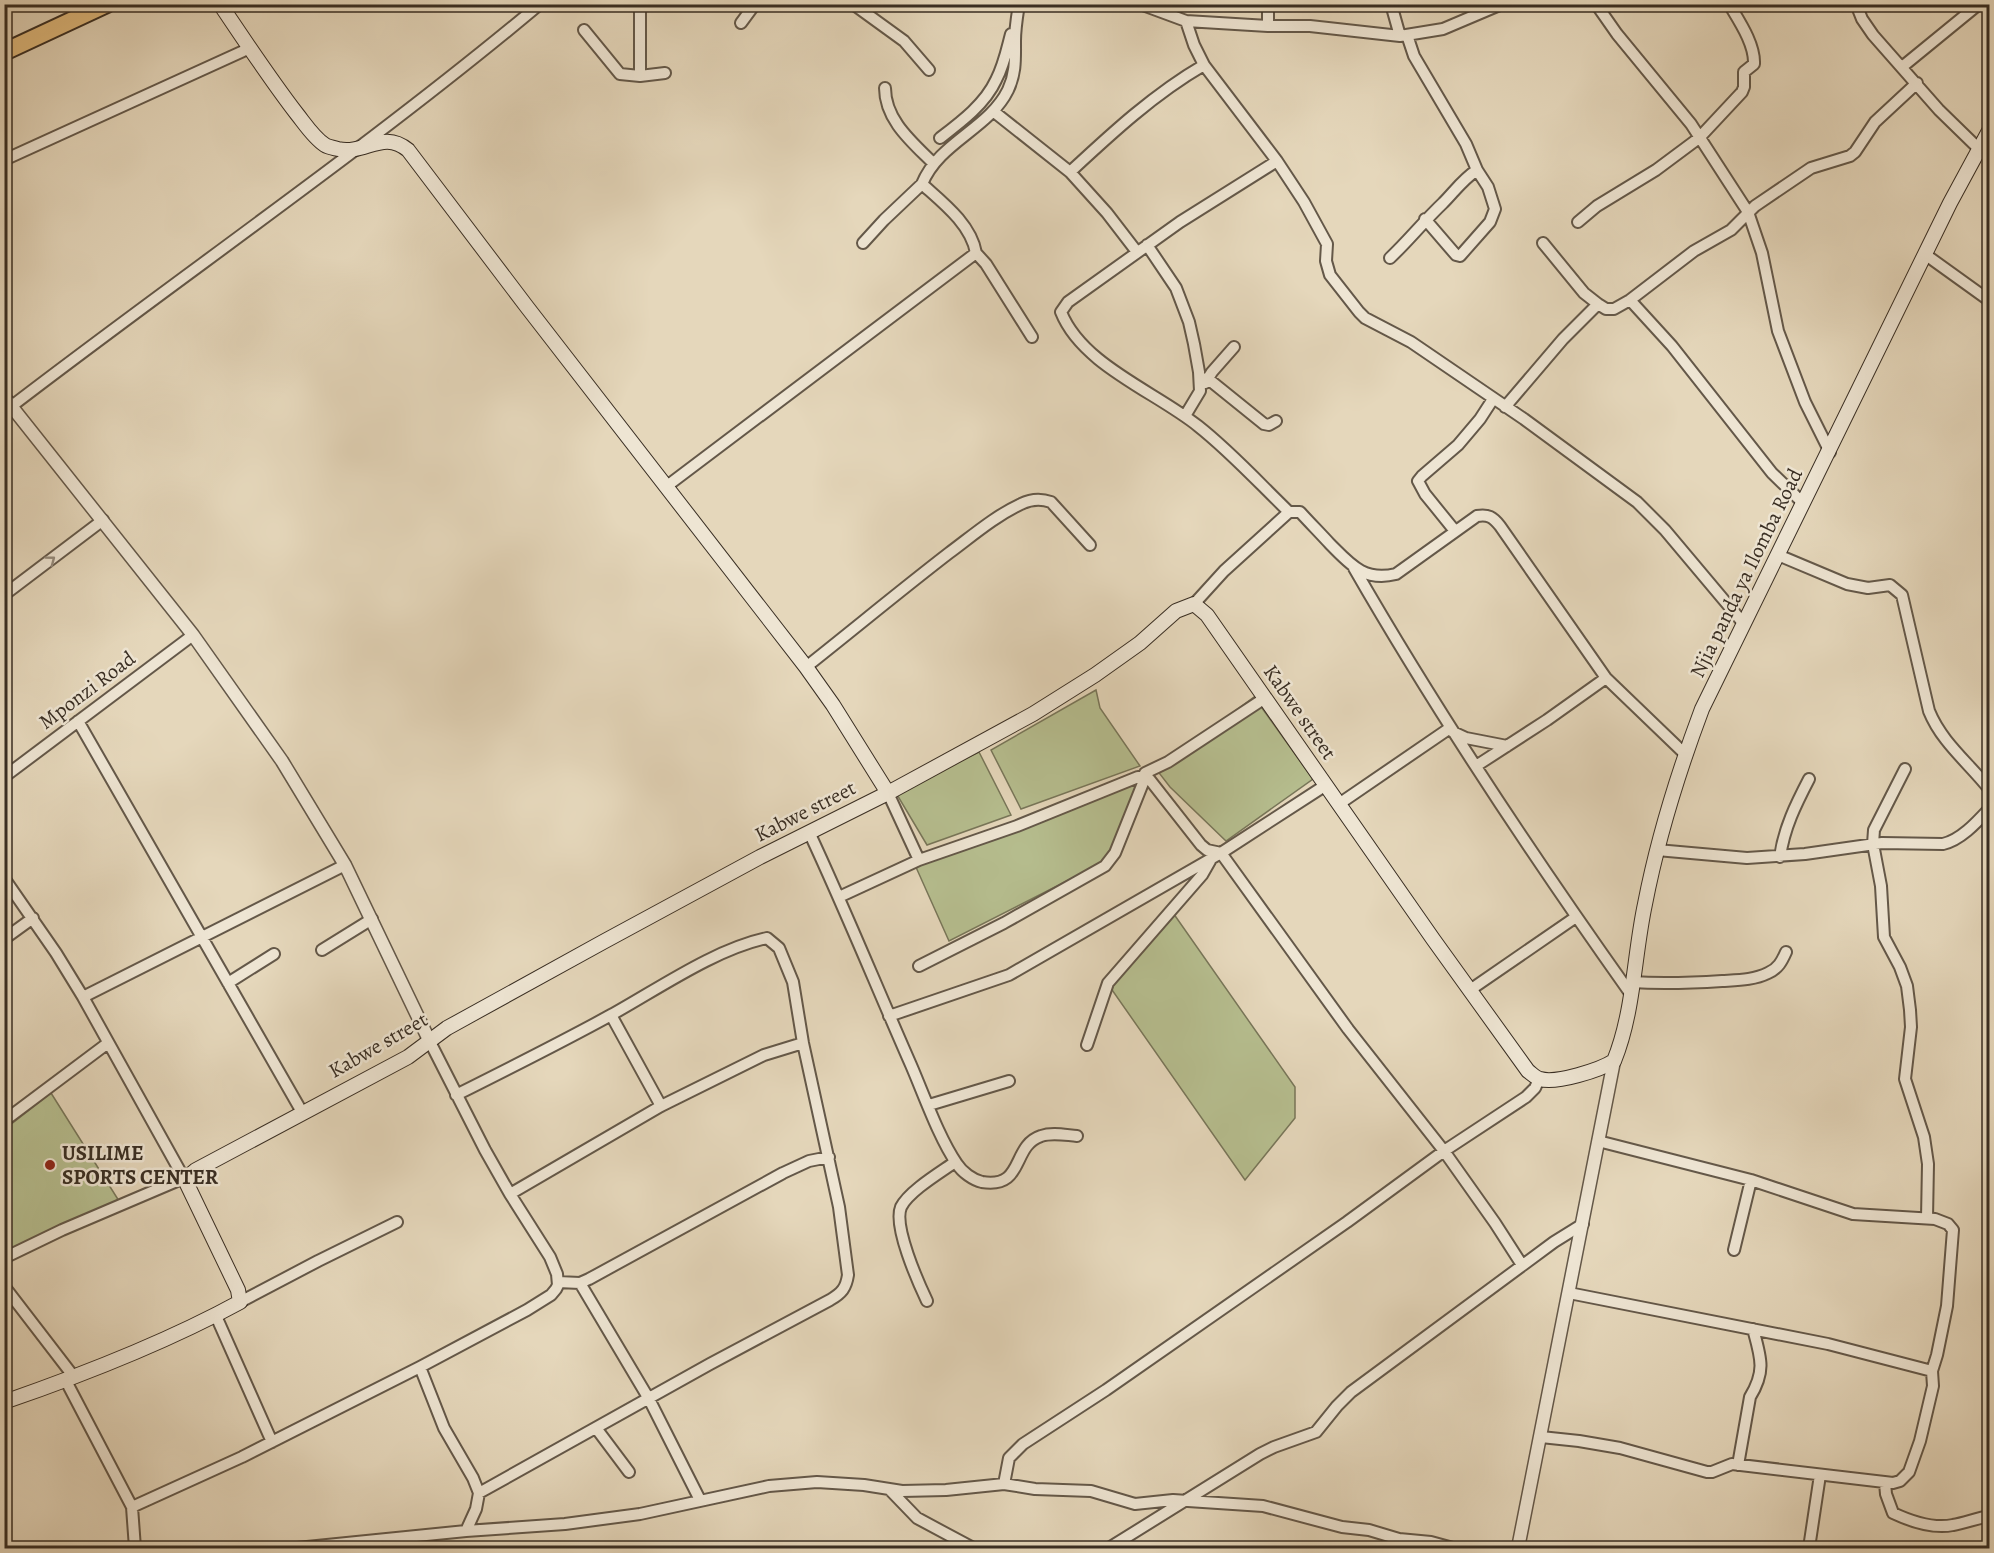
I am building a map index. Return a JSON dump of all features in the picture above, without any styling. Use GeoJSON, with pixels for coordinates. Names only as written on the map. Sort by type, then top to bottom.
{"type":"FeatureCollection","features":[{"type":"Feature","properties":{"kind":"highway"},"geometry":{"type":"LineString","coordinates":[[4,52],[104,5]]}},
{"type":"Feature","properties":{"kind":"main road"},"geometry":{"type":"LineString","coordinates":[[220,4],[314,135],[326,145],[340,150],[356,150],[387,141],[402,145],[408,150],[806,667],[833,705],[888,793]]}},
{"type":"Feature","properties":{"kind":"main road","name":"Njia panda ya Ilomba Road"},"geometry":{"type":"LineString","coordinates":[[1614,1061],[1624,1032],[1644,904],[1685,754],[1720,670],[1830,452],[1978,147],[1989,129]]}},
{"type":"Feature","properties":{"kind":"main road","name":"Kabwe street"},"geometry":{"type":"LineString","coordinates":[[185,1180],[196,1170],[408,1057],[447,1028],[515,990],[760,857],[888,793],[1065,694],[1140,643],[1176,611],[1194,604],[1207,615],[1528,1071],[1539,1079]]}},
{"type":"Feature","properties":{"kind":"main road"},"geometry":{"type":"LineString","coordinates":[[1539,1079],[1562,1078],[1605,1066],[1614,1061]]}},
{"type":"Feature","properties":{"kind":"main road"},"geometry":{"type":"LineString","coordinates":[[4,1402],[137,1352],[216,1316],[240,1302],[238,1290],[185,1180]]}},
{"type":"Feature","properties":{"kind":"street"},"geometry":{"type":"LineString","coordinates":[[132,1507],[210,1473],[420,1367],[527,1310],[551,1295],[558,1282],[550,1257],[510,1194],[456,1095],[345,865],[282,761],[194,635],[103,520],[7,405],[356,150],[450,78],[540,4]]}},
{"type":"Feature","properties":{"kind":"street"},"geometry":{"type":"LineString","coordinates":[[640,4],[640,76]]}},
{"type":"Feature","properties":{"kind":"street"},"geometry":{"type":"LineString","coordinates":[[741,22],[755,4]]}},
{"type":"Feature","properties":{"kind":"street"},"geometry":{"type":"LineString","coordinates":[[853,4],[904,41],[929,70]]}},
{"type":"Feature","properties":{"kind":"street"},"geometry":{"type":"LineString","coordinates":[[940,138],[973,110],[996,81],[1016,22],[1019,4]]}},
{"type":"Feature","properties":{"kind":"street"},"geometry":{"type":"LineString","coordinates":[[1140,4],[1186,21],[1310,26],[1403,35],[1443,29],[1502,4]]}},
{"type":"Feature","properties":{"kind":"street"},"geometry":{"type":"LineString","coordinates":[[1268,4],[1268,26]]}},
{"type":"Feature","properties":{"kind":"street"},"geometry":{"type":"LineString","coordinates":[[1391,4],[1414,56],[1466,144],[1477,170],[1488,187],[1495,209],[1490,222],[1462,255],[1456,255],[1425,219]]}},
{"type":"Feature","properties":{"kind":"street"},"geometry":{"type":"LineString","coordinates":[[1596,4],[1623,42],[1683,113],[1748,212],[1762,253],[1778,332],[1805,402],[1830,452]]}},
{"type":"Feature","properties":{"kind":"street"},"geometry":{"type":"LineString","coordinates":[[1578,222],[1699,138],[1742,92],[1744,72],[1755,62],[1730,4]]}},
{"type":"Feature","properties":{"kind":"street"},"geometry":{"type":"LineString","coordinates":[[1856,4],[1862,19],[1873,35],[1939,110],[1978,147]]}},
{"type":"Feature","properties":{"kind":"street"},"geometry":{"type":"LineString","coordinates":[[1902,67],[1979,4]]}},
{"type":"Feature","properties":{"kind":"street"},"geometry":{"type":"LineString","coordinates":[[1186,21],[1204,65],[1277,161],[1300,196],[1327,244],[1326,261],[1330,275],[1359,312],[1365,318],[1411,342],[1559,444],[1651,514],[1744,624]]}},
{"type":"Feature","properties":{"kind":"street"},"geometry":{"type":"LineString","coordinates":[[863,243],[922,184],[933,163],[993,111],[1007,93],[1013,80],[1016,63],[1016,22]]}},
{"type":"Feature","properties":{"kind":"street"},"geometry":{"type":"LineString","coordinates":[[584,30],[620,74],[640,76],[665,74]]}},
{"type":"Feature","properties":{"kind":"street"},"geometry":{"type":"LineString","coordinates":[[4,160],[250,48]]}},
{"type":"Feature","properties":{"kind":"street"},"geometry":{"type":"LineString","coordinates":[[1070,172],[1125,120],[1204,65]]}},
{"type":"Feature","properties":{"kind":"street"},"geometry":{"type":"LineString","coordinates":[[1543,243],[1578,287],[1606,309],[1614,309],[1630,300],[1687,256],[1731,230],[1748,212],[1811,168],[1850,156],[1875,122],[1917,83]]}},
{"type":"Feature","properties":{"kind":"street"},"geometry":{"type":"LineString","coordinates":[[885,88],[885,99],[889,112],[910,140],[933,163]]}},
{"type":"Feature","properties":{"kind":"street"},"geometry":{"type":"LineString","coordinates":[[993,111],[1070,172],[1107,213],[1137,252]]}},
{"type":"Feature","properties":{"kind":"street"},"geometry":{"type":"LineString","coordinates":[[1277,161],[1147,245],[1068,302],[1061,312],[1074,332],[1105,364],[1185,416],[1216,441],[1289,512]]}},
{"type":"Feature","properties":{"kind":"street"},"geometry":{"type":"LineString","coordinates":[[1390,258],[1466,177],[1477,170]]}},
{"type":"Feature","properties":{"kind":"street"},"geometry":{"type":"LineString","coordinates":[[922,184],[962,225],[972,239],[976,253],[986,264],[1032,337]]}},
{"type":"Feature","properties":{"kind":"street"},"geometry":{"type":"LineString","coordinates":[[1147,245],[1176,288],[1189,322],[1199,372],[1200,391]]}},
{"type":"Feature","properties":{"kind":"street"},"geometry":{"type":"LineString","coordinates":[[667,486],[976,253]]}},
{"type":"Feature","properties":{"kind":"street"},"geometry":{"type":"LineString","coordinates":[[1926,255],[1989,301]]}},
{"type":"Feature","properties":{"kind":"street"},"geometry":{"type":"LineString","coordinates":[[1630,300],[1672,346],[1772,473],[1803,503]]}},
{"type":"Feature","properties":{"kind":"street"},"geometry":{"type":"LineString","coordinates":[[1505,407],[1563,339],[1598,304]]}},
{"type":"Feature","properties":{"kind":"street"},"geometry":{"type":"LineString","coordinates":[[1185,416],[1207,378],[1234,347]]}},
{"type":"Feature","properties":{"kind":"street"},"geometry":{"type":"LineString","coordinates":[[1207,378],[1264,424],[1269,425],[1276,421]]}},
{"type":"Feature","properties":{"kind":"street"},"geometry":{"type":"LineString","coordinates":[[1455,531],[1420,487],[1418,481],[1466,436],[1493,399]]}},
{"type":"Feature","properties":{"kind":"street"},"geometry":{"type":"LineString","coordinates":[[806,667],[984,527],[1022,503],[1034,499],[1051,502],[1090,545]]}},
{"type":"Feature","properties":{"kind":"street"},"geometry":{"type":"LineString","coordinates":[[1194,604],[1224,571],[1289,512],[1299,512],[1353,567],[1451,730],[1576,917],[1631,988],[1747,980],[1775,969],[1782,962],[1785,952]]}},
{"type":"Feature","properties":{"kind":"street"},"geometry":{"type":"LineString","coordinates":[[1353,567],[1378,576],[1396,574],[1477,516],[1485,514],[1493,518],[1606,678],[1685,754]]}},
{"type":"Feature","properties":{"kind":"street"},"geometry":{"type":"LineString","coordinates":[[4,595],[103,520]]}},
{"type":"Feature","properties":{"kind":"street"},"geometry":{"type":"LineString","coordinates":[[1778,555],[1847,584],[1868,588],[1890,585],[1900,592],[1909,619],[1929,711],[1934,723],[1989,790]]}},
{"type":"Feature","properties":{"kind":"street","name":"Mponzi Road"},"geometry":{"type":"LineString","coordinates":[[4,777],[194,635]]}},
{"type":"Feature","properties":{"kind":"street"},"geometry":{"type":"LineString","coordinates":[[1476,766],[1606,678]]}},
{"type":"Feature","properties":{"kind":"street"},"geometry":{"type":"LineString","coordinates":[[838,897],[919,860],[1017,826],[1130,779],[1146,775],[1265,698]]}},
{"type":"Feature","properties":{"kind":"street"},"geometry":{"type":"LineString","coordinates":[[78,722],[302,1112]]}},
{"type":"Feature","properties":{"kind":"street"},"geometry":{"type":"LineString","coordinates":[[1451,730],[1473,739],[1507,746]]}},
{"type":"Feature","properties":{"kind":"street"},"geometry":{"type":"LineString","coordinates":[[1339,804],[1451,730]]}},
{"type":"Feature","properties":{"kind":"street"},"geometry":{"type":"LineString","coordinates":[[1905,769],[1874,831],[1873,844],[1881,886],[1884,937],[1900,967],[1910,1010],[1911,1027],[1905,1079],[1921,1129],[1928,1164],[1927,1218]]}},
{"type":"Feature","properties":{"kind":"street"},"geometry":{"type":"LineString","coordinates":[[1146,775],[1201,844],[1207,850],[1221,853],[1362,1047],[1444,1151],[1496,1223],[1522,1265]]}},
{"type":"Feature","properties":{"kind":"street"},"geometry":{"type":"LineString","coordinates":[[919,966],[1004,923],[1105,866],[1115,853],[1146,775]]}},
{"type":"Feature","properties":{"kind":"street"},"geometry":{"type":"LineString","coordinates":[[1780,857],[1783,836],[1794,807],[1809,779]]}},
{"type":"Feature","properties":{"kind":"street"},"geometry":{"type":"LineString","coordinates":[[889,1016],[1010,975],[1210,861],[1326,785]]}},
{"type":"Feature","properties":{"kind":"street"},"geometry":{"type":"LineString","coordinates":[[888,793],[919,860]]}},
{"type":"Feature","properties":{"kind":"street"},"geometry":{"type":"LineString","coordinates":[[1657,850],[1737,858],[1780,857],[1873,844],[1943,844],[1959,837],[1989,808]]}},
{"type":"Feature","properties":{"kind":"street"},"geometry":{"type":"LineString","coordinates":[[809,832],[929,1105],[955,1162],[963,1172],[979,1181],[996,1182],[1009,1177],[1016,1168],[1024,1148],[1031,1141],[1051,1134],[1077,1136]]}},
{"type":"Feature","properties":{"kind":"street"},"geometry":{"type":"LineString","coordinates":[[1087,1045],[1108,983],[1209,867],[1210,861]]}},
{"type":"Feature","properties":{"kind":"street"},"geometry":{"type":"LineString","coordinates":[[83,998],[345,865]]}},
{"type":"Feature","properties":{"kind":"street"},"geometry":{"type":"LineString","coordinates":[[4,878],[33,918],[83,998],[185,1180],[62,1230],[4,1258]]}},
{"type":"Feature","properties":{"kind":"street"},"geometry":{"type":"LineString","coordinates":[[1470,990],[1576,917]]}},
{"type":"Feature","properties":{"kind":"street"},"geometry":{"type":"LineString","coordinates":[[4,939],[33,918]]}},
{"type":"Feature","properties":{"kind":"street"},"geometry":{"type":"LineString","coordinates":[[322,950],[372,919]]}},
{"type":"Feature","properties":{"kind":"street"},"geometry":{"type":"LineString","coordinates":[[456,1095],[611,1015],[716,957],[767,938],[779,948],[793,982],[803,1043],[829,1157],[849,1275],[847,1286],[841,1294],[479,1493]]}},
{"type":"Feature","properties":{"kind":"street"},"geometry":{"type":"LineString","coordinates":[[228,983],[274,954]]}},
{"type":"Feature","properties":{"kind":"street"},"geometry":{"type":"LineString","coordinates":[[611,1015],[661,1106]]}},
{"type":"Feature","properties":{"kind":"street"},"geometry":{"type":"LineString","coordinates":[[4,1121],[108,1043]]}},
{"type":"Feature","properties":{"kind":"street"},"geometry":{"type":"LineString","coordinates":[[510,1194],[661,1106],[764,1054],[803,1043]]}},
{"type":"Feature","properties":{"kind":"street"},"geometry":{"type":"LineString","coordinates":[[1518,1548],[1614,1061]]}},
{"type":"Feature","properties":{"kind":"street"},"geometry":{"type":"LineString","coordinates":[[1004,1484],[1009,1458],[1023,1444],[1106,1390],[1337,1229],[1444,1151],[1526,1097],[1535,1088],[1539,1079]]}},
{"type":"Feature","properties":{"kind":"street"},"geometry":{"type":"LineString","coordinates":[[929,1105],[1009,1081]]}},
{"type":"Feature","properties":{"kind":"street"},"geometry":{"type":"LineString","coordinates":[[1541,1437],[1620,1448],[1707,1472],[1727,1465],[1738,1465],[1885,1483],[1900,1481],[1909,1472],[1929,1403],[1932,1371],[1947,1306],[1953,1236],[1953,1230],[1948,1224],[1927,1218],[1853,1214],[1751,1180],[1598,1141]]}},
{"type":"Feature","properties":{"kind":"street"},"geometry":{"type":"LineString","coordinates":[[558,1282],[580,1283],[783,1173],[809,1161],[829,1157]]}},
{"type":"Feature","properties":{"kind":"street"},"geometry":{"type":"LineString","coordinates":[[927,1300],[909,1258],[900,1222],[900,1210],[902,1204],[913,1193],[955,1162]]}},
{"type":"Feature","properties":{"kind":"street"},"geometry":{"type":"LineString","coordinates":[[1734,1250],[1751,1180]]}},
{"type":"Feature","properties":{"kind":"street"},"geometry":{"type":"LineString","coordinates":[[240,1302],[397,1222]]}},
{"type":"Feature","properties":{"kind":"street"},"geometry":{"type":"LineString","coordinates":[[1109,1548],[1275,1447],[1316,1432],[1351,1392],[1522,1265],[1583,1224]]}},
{"type":"Feature","properties":{"kind":"street"},"geometry":{"type":"LineString","coordinates":[[580,1283],[649,1399],[700,1500]]}},
{"type":"Feature","properties":{"kind":"street"},"geometry":{"type":"LineString","coordinates":[[4,1286],[70,1379],[132,1507],[135,1548]]}},
{"type":"Feature","properties":{"kind":"street"},"geometry":{"type":"LineString","coordinates":[[1569,1293],[1828,1344],[1932,1371]]}},
{"type":"Feature","properties":{"kind":"street"},"geometry":{"type":"LineString","coordinates":[[216,1316],[272,1442]]}},
{"type":"Feature","properties":{"kind":"street"},"geometry":{"type":"LineString","coordinates":[[1738,1465],[1750,1397],[1758,1384],[1760,1369],[1760,1354],[1753,1329]]}},
{"type":"Feature","properties":{"kind":"street"},"geometry":{"type":"LineString","coordinates":[[420,1367],[444,1428],[473,1478],[479,1493],[476,1509],[466,1531]]}},
{"type":"Feature","properties":{"kind":"street"},"geometry":{"type":"LineString","coordinates":[[596,1428],[629,1472]]}},
{"type":"Feature","properties":{"kind":"street"},"geometry":{"type":"LineString","coordinates":[[1809,1548],[1820,1475]]}},
{"type":"Feature","properties":{"kind":"street"},"geometry":{"type":"LineString","coordinates":[[297,1548],[466,1531],[565,1524],[640,1514],[769,1486],[817,1482],[864,1485],[890,1490],[946,1490],[1004,1484],[1035,1489],[1091,1491],[1135,1504],[1187,1501],[1263,1506],[1342,1527],[1369,1530],[1400,1539],[1431,1542],[1453,1548]]}},
{"type":"Feature","properties":{"kind":"street"},"geometry":{"type":"LineString","coordinates":[[1885,1483],[1886,1494],[1893,1513],[1915,1521],[1940,1526],[1989,1516]]}},
{"type":"Feature","properties":{"kind":"street"},"geometry":{"type":"LineString","coordinates":[[890,1490],[917,1518],[973,1548]]}},
{"type":"Feature","properties":{"kind":"green space"},"geometry":{"type":"Polygon","coordinates":[[[1096,690],[1100,708],[1140,766],[1021,809],[991,750],[1096,690]]]}},
{"type":"Feature","properties":{"kind":"green space"},"geometry":{"type":"Polygon","coordinates":[[[1254,697],[1313,779],[1226,841],[1170,787],[1156,769],[1254,697]]]}},
{"type":"Feature","properties":{"kind":"green space"},"geometry":{"type":"Polygon","coordinates":[[[979,752],[1011,815],[927,845],[896,793],[979,752]]]}},
{"type":"Feature","properties":{"kind":"green space"},"geometry":{"type":"Polygon","coordinates":[[[1142,781],[1114,857],[949,941],[915,865],[1142,781]]]}},
{"type":"Feature","properties":{"kind":"green space"},"geometry":{"type":"Polygon","coordinates":[[[1171,910],[1295,1087],[1295,1118],[1245,1180],[1110,987],[1171,910]]]}},
{"type":"Feature","properties":{"kind":"green space","name":"USILIME SPORTS CENTER"},"geometry":{"type":"Polygon","coordinates":[[[51,1093],[119,1201],[5,1252],[5,1129],[51,1093]]]}},
{"type":"Feature","properties":{"kind":"place","name":"USILIME SPORTS CENTER"},"geometry":{"type":"Point","coordinates":[50,1165]}}]}
